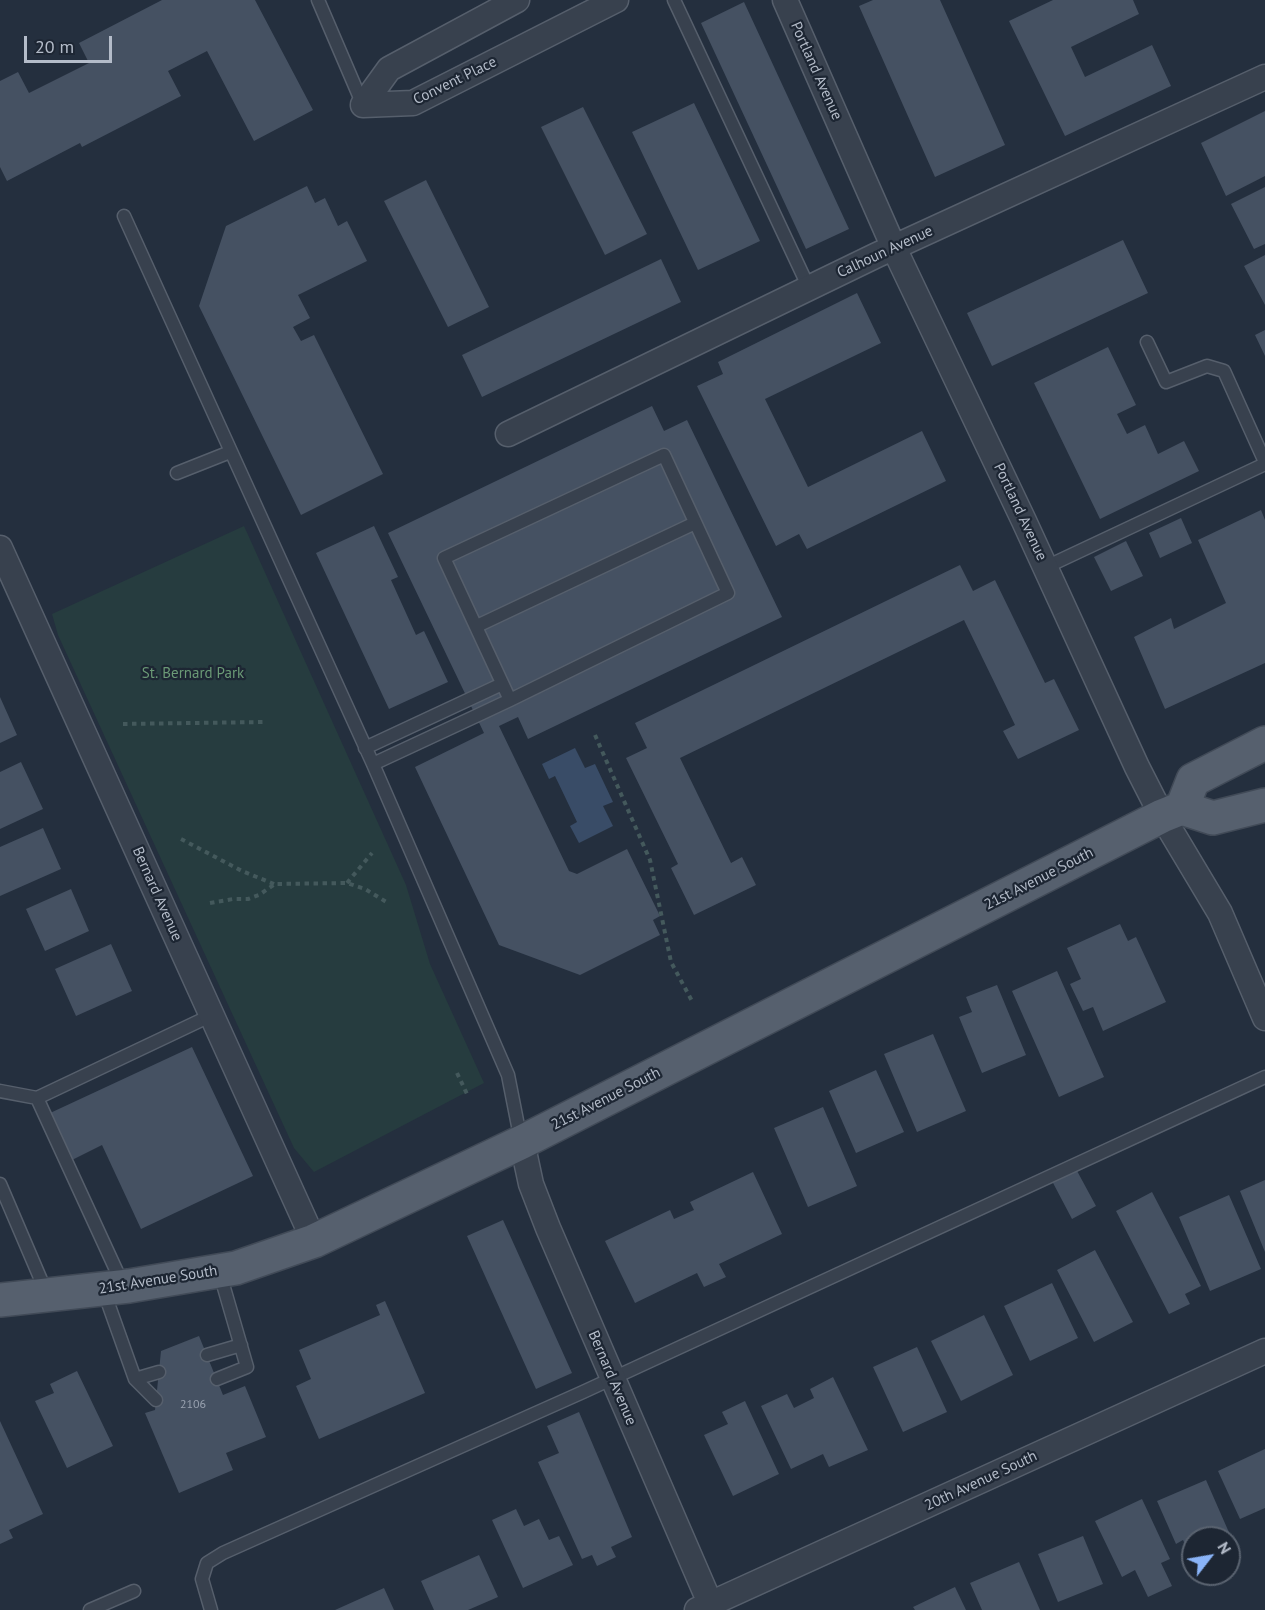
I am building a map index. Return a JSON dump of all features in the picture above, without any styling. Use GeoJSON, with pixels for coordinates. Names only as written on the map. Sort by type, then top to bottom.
{"type":"FeatureCollection","features":[{"type":"Feature","properties":{"kind":"main road"},"geometry":{"type":"LineString","coordinates":[[1265,743],[1193,780],[1172,812],[1213,818],[1265,805]]}},
{"type":"Feature","properties":{"kind":"main road","name":"21st Avenue South"},"geometry":{"type":"LineString","coordinates":[[0,1300],[113,1287],[236,1268],[314,1241],[522,1142],[1172,812]]}},
{"type":"Feature","properties":{"kind":"street"},"geometry":{"type":"LineString","coordinates":[[363,105],[389,69],[517,0]]}},
{"type":"Feature","properties":{"kind":"street","name":"Convent Place"},"geometry":{"type":"LineString","coordinates":[[363,105],[413,103],[616,0]]}},
{"type":"Feature","properties":{"kind":"street","name":"Portland Avenue"},"geometry":{"type":"LineString","coordinates":[[785,0],[894,248],[1046,567],[1137,767],[1172,812],[1220,913],[1265,1018]]}},
{"type":"Feature","properties":{"kind":"street","name":"Calhoun Avenue"},"geometry":{"type":"LineString","coordinates":[[507,434],[809,288],[1265,77]]}},
{"type":"Feature","properties":{"kind":"street","name":"Bernard Avenue"},"geometry":{"type":"LineString","coordinates":[[0,548],[314,1241]]}},
{"type":"Feature","properties":{"kind":"street","name":"Bernard Avenue"},"geometry":{"type":"LineString","coordinates":[[522,1142],[531,1184],[707,1608]]}},
{"type":"Feature","properties":{"kind":"street","name":"20th Avenue South"},"geometry":{"type":"LineString","coordinates":[[707,1608],[1265,1351]]}},
{"type":"Feature","properties":{"kind":"lane"},"geometry":{"type":"LineString","coordinates":[[318,0],[363,105]]}},
{"type":"Feature","properties":{"kind":"lane"},"geometry":{"type":"LineString","coordinates":[[674,0],[809,288]]}},
{"type":"Feature","properties":{"kind":"lane"},"geometry":{"type":"LineString","coordinates":[[124,216],[373,765],[508,1075],[522,1142]]}},
{"type":"Feature","properties":{"kind":"lane"},"geometry":{"type":"LineString","coordinates":[[1046,567],[1265,463],[1224,371],[1207,366],[1166,382],[1147,342]]}},
{"type":"Feature","properties":{"kind":"lane"},"geometry":{"type":"LineString","coordinates":[[177,473],[230,452]]}},
{"type":"Feature","properties":{"kind":"lane"},"geometry":{"type":"LineString","coordinates":[[373,765],[510,700],[728,592],[664,455],[444,558],[510,700]]}},
{"type":"Feature","properties":{"kind":"lane"},"geometry":{"type":"LineString","coordinates":[[477,626],[695,523]]}},
{"type":"Feature","properties":{"kind":"lane"},"geometry":{"type":"LineString","coordinates":[[365,748],[502,684]]}},
{"type":"Feature","properties":{"kind":"lane"},"geometry":{"type":"LineString","coordinates":[[0,1092],[37,1098],[212,1015]]}},
{"type":"Feature","properties":{"kind":"lane"},"geometry":{"type":"LineString","coordinates":[[211,1610],[202,1579],[207,1563],[223,1553],[612,1378],[1265,1077]]}},
{"type":"Feature","properties":{"kind":"lane"},"geometry":{"type":"LineString","coordinates":[[37,1098],[113,1287],[135,1379],[156,1400]]}},
{"type":"Feature","properties":{"kind":"lane"},"geometry":{"type":"LineString","coordinates":[[0,1184],[47,1295]]}},
{"type":"Feature","properties":{"kind":"lane"},"geometry":{"type":"LineString","coordinates":[[217,1379],[247,1367],[219,1270]]}},
{"type":"Feature","properties":{"kind":"lane"},"geometry":{"type":"LineString","coordinates":[[207,1356],[241,1345]]}},
{"type":"Feature","properties":{"kind":"lane"},"geometry":{"type":"LineString","coordinates":[[135,1379],[159,1372]]}},
{"type":"Feature","properties":{"kind":"lane"},"geometry":{"type":"LineString","coordinates":[[90,1610],[134,1591]]}},
{"type":"Feature","properties":{"kind":"path"},"geometry":{"type":"LineString","coordinates":[[123,724],[266,722]]}},
{"type":"Feature","properties":{"kind":"path"},"geometry":{"type":"LineString","coordinates":[[595,735],[650,860],[671,962],[692,1001]]}},
{"type":"Feature","properties":{"kind":"path"},"geometry":{"type":"LineString","coordinates":[[181,839],[242,871],[275,884],[348,882],[388,903]]}},
{"type":"Feature","properties":{"kind":"path"},"geometry":{"type":"LineString","coordinates":[[348,882],[372,853]]}},
{"type":"Feature","properties":{"kind":"path"},"geometry":{"type":"LineString","coordinates":[[210,903],[248,899],[259,895],[275,884]]}},
{"type":"Feature","properties":{"kind":"path"},"geometry":{"type":"LineString","coordinates":[[457,1073],[468,1096]]}},
{"type":"Feature","properties":{"kind":"green space","name":"St. Bernard Park"},"geometry":{"type":"Polygon","coordinates":[[[244,526],[406,885],[430,964],[484,1083],[314,1172],[294,1148],[58,635],[52,614],[244,526]]]}},
{"type":"Feature","properties":{"kind":"water"},"geometry":{"type":"Polygon","coordinates":[[[575,748],[585,768],[595,764],[613,802],[603,806],[613,826],[579,843],[570,826],[577,822],[555,776],[549,779],[542,764],[575,748]]]}},
{"type":"Feature","properties":{"kind":"building"},"geometry":{"type":"Polygon","coordinates":[[[162,0],[255,0],[313,110],[254,141],[207,51],[168,71],[181,96],[82,147],[80,143],[7,181],[0,167],[0,81],[18,72],[29,93],[89,63],[79,43],[162,0]]]}},
{"type":"Feature","properties":{"kind":"building"},"geometry":{"type":"Polygon","coordinates":[[[873,0],[940,0],[1005,145],[935,177],[859,6],[873,0]]]}},
{"type":"Feature","properties":{"kind":"building"},"geometry":{"type":"Polygon","coordinates":[[[1053,0],[1133,0],[1139,14],[1071,47],[1085,77],[1152,45],[1171,86],[1065,136],[1009,21],[1053,0]]]}},
{"type":"Feature","properties":{"kind":"building"},"geometry":{"type":"Polygon","coordinates":[[[744,2],[849,229],[806,249],[701,23],[744,2]]]}},
{"type":"Feature","properties":{"kind":"building"},"geometry":{"type":"Polygon","coordinates":[[[694,103],[760,241],[698,270],[632,132],[694,103]]]}},
{"type":"Feature","properties":{"kind":"building"},"geometry":{"type":"Polygon","coordinates":[[[583,107],[647,234],[605,255],[541,127],[583,107]]]}},
{"type":"Feature","properties":{"kind":"building"},"geometry":{"type":"Polygon","coordinates":[[[1265,111],[1265,176],[1226,196],[1201,143],[1265,111]]]}},
{"type":"Feature","properties":{"kind":"building"},"geometry":{"type":"Polygon","coordinates":[[[426,180],[489,307],[448,327],[384,201],[426,180]]]}},
{"type":"Feature","properties":{"kind":"building"},"geometry":{"type":"Polygon","coordinates":[[[307,186],[315,203],[325,198],[338,226],[347,221],[367,261],[298,295],[310,318],[293,327],[301,341],[314,335],[383,474],[301,515],[199,306],[226,226],[307,186]]]}},
{"type":"Feature","properties":{"kind":"building"},"geometry":{"type":"Polygon","coordinates":[[[1265,187],[1265,244],[1254,249],[1231,204],[1265,187]]]}},
{"type":"Feature","properties":{"kind":"building"},"geometry":{"type":"Polygon","coordinates":[[[1123,240],[1148,293],[992,366],[967,313],[1123,240]]]}},
{"type":"Feature","properties":{"kind":"building"},"geometry":{"type":"Polygon","coordinates":[[[1265,255],[1265,305],[1244,266],[1265,255]]]}},
{"type":"Feature","properties":{"kind":"building"},"geometry":{"type":"Polygon","coordinates":[[[661,259],[681,302],[482,397],[462,355],[661,259]]]}},
{"type":"Feature","properties":{"kind":"building"},"geometry":{"type":"Polygon","coordinates":[[[857,293],[881,343],[765,399],[808,487],[922,431],[946,481],[807,549],[799,534],[776,546],[697,386],[723,374],[718,362],[857,293]]]}},
{"type":"Feature","properties":{"kind":"building"},"geometry":{"type":"Polygon","coordinates":[[[1265,330],[1265,356],[1255,335],[1265,330]]]}},
{"type":"Feature","properties":{"kind":"building"},"geometry":{"type":"Polygon","coordinates":[[[1108,347],[1136,405],[1117,414],[1127,434],[1145,425],[1158,454],[1184,441],[1199,471],[1100,519],[1034,383],[1108,347]]]}},
{"type":"Feature","properties":{"kind":"building"},"geometry":{"type":"Polygon","coordinates":[[[652,406],[664,431],[687,420],[782,617],[528,739],[518,717],[499,726],[569,871],[577,874],[627,849],[660,916],[653,920],[660,935],[580,975],[499,945],[415,767],[484,733],[388,533],[652,406]]]}},
{"type":"Feature","properties":{"kind":"building"},"geometry":{"type":"Polygon","coordinates":[[[1261,510],[1265,520],[1265,663],[1165,709],[1134,637],[1171,618],[1174,629],[1226,603],[1198,540],[1261,510]]]}},
{"type":"Feature","properties":{"kind":"building"},"geometry":{"type":"Polygon","coordinates":[[[1181,518],[1192,543],[1160,558],[1149,533],[1181,518]]]}},
{"type":"Feature","properties":{"kind":"building"},"geometry":{"type":"Polygon","coordinates":[[[374,526],[398,577],[391,580],[416,635],[424,631],[448,682],[389,709],[316,553],[374,526]]]}},
{"type":"Feature","properties":{"kind":"building"},"geometry":{"type":"Polygon","coordinates":[[[1126,541],[1143,576],[1111,591],[1094,557],[1126,541]]]}},
{"type":"Feature","properties":{"kind":"building"},"geometry":{"type":"Polygon","coordinates":[[[960,565],[973,591],[995,580],[1045,683],[1054,679],[1079,730],[1018,759],[1003,731],[1015,725],[964,620],[680,758],[731,863],[742,857],[756,885],[694,915],[671,868],[678,864],[626,758],[647,748],[635,723],[960,565]]]}},
{"type":"Feature","properties":{"kind":"building"},"geometry":{"type":"Polygon","coordinates":[[[0,697],[17,735],[0,743],[0,697]]]}},
{"type":"Feature","properties":{"kind":"building"},"geometry":{"type":"Polygon","coordinates":[[[21,762],[43,809],[0,829],[0,772],[21,762]]]}},
{"type":"Feature","properties":{"kind":"building"},"geometry":{"type":"Polygon","coordinates":[[[43,828],[61,869],[0,896],[0,847],[43,828]]]}},
{"type":"Feature","properties":{"kind":"building"},"geometry":{"type":"Polygon","coordinates":[[[71,889],[89,931],[45,951],[26,909],[71,889]]]}},
{"type":"Feature","properties":{"kind":"building"},"geometry":{"type":"Polygon","coordinates":[[[1120,924],[1128,941],[1136,937],[1166,1002],[1103,1031],[1093,1007],[1083,1011],[1070,984],[1081,979],[1067,948],[1120,924]]]}},
{"type":"Feature","properties":{"kind":"building"},"geometry":{"type":"Polygon","coordinates":[[[111,944],[132,991],[76,1016],[55,969],[111,944]]]}},
{"type":"Feature","properties":{"kind":"building"},"geometry":{"type":"Polygon","coordinates":[[[1057,971],[1104,1077],[1059,1097],[1012,991],[1057,971]]]}},
{"type":"Feature","properties":{"kind":"building"},"geometry":{"type":"Polygon","coordinates":[[[997,985],[1026,1055],[982,1073],[959,1017],[972,1012],[966,997],[997,985]]]}},
{"type":"Feature","properties":{"kind":"building"},"geometry":{"type":"Polygon","coordinates":[[[933,1034],[966,1111],[917,1132],[884,1054],[933,1034]]]}},
{"type":"Feature","properties":{"kind":"building"},"geometry":{"type":"Polygon","coordinates":[[[192,1047],[253,1176],[141,1229],[102,1145],[70,1161],[48,1114],[192,1047]]]}},
{"type":"Feature","properties":{"kind":"building"},"geometry":{"type":"Polygon","coordinates":[[[876,1070],[904,1132],[856,1153],[829,1091],[876,1070]]]}},
{"type":"Feature","properties":{"kind":"building"},"geometry":{"type":"Polygon","coordinates":[[[823,1107],[857,1186],[808,1207],[774,1128],[823,1107]]]}},
{"type":"Feature","properties":{"kind":"building"},"geometry":{"type":"Polygon","coordinates":[[[1076,1169],[1096,1206],[1072,1219],[1052,1181],[1076,1169]]]}},
{"type":"Feature","properties":{"kind":"building"},"geometry":{"type":"Polygon","coordinates":[[[753,1172],[782,1234],[719,1264],[726,1277],[704,1287],[697,1273],[635,1303],[605,1241],[670,1210],[674,1219],[694,1210],[690,1202],[753,1172]]]}},
{"type":"Feature","properties":{"kind":"building"},"geometry":{"type":"Polygon","coordinates":[[[1265,1180],[1265,1252],[1240,1191],[1265,1180]]]}},
{"type":"Feature","properties":{"kind":"building"},"geometry":{"type":"Polygon","coordinates":[[[1152,1192],[1201,1286],[1185,1294],[1190,1304],[1169,1314],[1116,1211],[1152,1192]]]}},
{"type":"Feature","properties":{"kind":"building"},"geometry":{"type":"Polygon","coordinates":[[[1229,1195],[1261,1269],[1210,1291],[1179,1217],[1229,1195]]]}},
{"type":"Feature","properties":{"kind":"building"},"geometry":{"type":"Polygon","coordinates":[[[503,1220],[572,1373],[536,1389],[467,1236],[503,1220]]]}},
{"type":"Feature","properties":{"kind":"building"},"geometry":{"type":"Polygon","coordinates":[[[1095,1250],[1133,1322],[1094,1342],[1057,1270],[1095,1250]]]}},
{"type":"Feature","properties":{"kind":"building"},"geometry":{"type":"Polygon","coordinates":[[[1052,1283],[1078,1338],[1030,1361],[1004,1306],[1052,1283]]]}},
{"type":"Feature","properties":{"kind":"building"},"geometry":{"type":"Polygon","coordinates":[[[385,1301],[425,1393],[319,1439],[296,1386],[311,1379],[299,1350],[380,1315],[376,1305],[385,1301]]]}},
{"type":"Feature","properties":{"kind":"building"},"geometry":{"type":"Polygon","coordinates":[[[984,1315],[1013,1375],[961,1401],[931,1341],[984,1315]]]}},
{"type":"Feature","properties":{"kind":"building"},"geometry":{"type":"Polygon","coordinates":[[[199,1336],[223,1395],[245,1386],[266,1437],[226,1453],[233,1470],[179,1493],[145,1413],[155,1410],[161,1351],[199,1336]]]}},
{"type":"Feature","properties":{"kind":"building"},"geometry":{"type":"Polygon","coordinates":[[[917,1347],[947,1412],[903,1432],[873,1367],[917,1347]]]}},
{"type":"Feature","properties":{"kind":"building"},"geometry":{"type":"Polygon","coordinates":[[[77,1371],[113,1446],[67,1468],[35,1401],[54,1393],[50,1384],[77,1371]]]}},
{"type":"Feature","properties":{"kind":"building"},"geometry":{"type":"Polygon","coordinates":[[[833,1377],[868,1450],[829,1467],[823,1454],[791,1469],[761,1406],[787,1394],[794,1408],[814,1398],[810,1389],[833,1377]]]}},
{"type":"Feature","properties":{"kind":"building"},"geometry":{"type":"Polygon","coordinates":[[[745,1401],[779,1474],[733,1496],[704,1435],[728,1424],[722,1412],[745,1401]]]}},
{"type":"Feature","properties":{"kind":"building"},"geometry":{"type":"Polygon","coordinates":[[[579,1412],[632,1537],[611,1547],[616,1557],[597,1566],[592,1555],[582,1559],[538,1462],[559,1453],[547,1426],[579,1412]]]}},
{"type":"Feature","properties":{"kind":"building"},"geometry":{"type":"Polygon","coordinates":[[[0,1421],[43,1514],[9,1530],[13,1538],[0,1544],[0,1421]]]}},
{"type":"Feature","properties":{"kind":"building"},"geometry":{"type":"Polygon","coordinates":[[[1265,1449],[1265,1508],[1240,1519],[1218,1471],[1265,1449]]]}},
{"type":"Feature","properties":{"kind":"building"},"geometry":{"type":"Polygon","coordinates":[[[1206,1480],[1226,1526],[1181,1526],[1181,1541],[1176,1544],[1157,1501],[1206,1480]]]}},
{"type":"Feature","properties":{"kind":"building"},"geometry":{"type":"Polygon","coordinates":[[[1142,1499],[1170,1559],[1161,1563],[1172,1586],[1148,1597],[1135,1570],[1122,1577],[1095,1521],[1142,1499]]]}},
{"type":"Feature","properties":{"kind":"building"},"geometry":{"type":"Polygon","coordinates":[[[516,1509],[524,1526],[539,1519],[549,1540],[559,1536],[573,1565],[523,1588],[492,1520],[516,1509]]]}},
{"type":"Feature","properties":{"kind":"building"},"geometry":{"type":"Polygon","coordinates":[[[1083,1536],[1103,1584],[1058,1602],[1038,1554],[1083,1536]]]}},
{"type":"Feature","properties":{"kind":"building"},"geometry":{"type":"Polygon","coordinates":[[[479,1555],[498,1597],[468,1610],[434,1610],[421,1581],[479,1555]]]}},
{"type":"Feature","properties":{"kind":"building"},"geometry":{"type":"Polygon","coordinates":[[[1019,1562],[1040,1610],[982,1610],[970,1583],[1019,1562]]]}},
{"type":"Feature","properties":{"kind":"building"},"geometry":{"type":"Polygon","coordinates":[[[955,1587],[966,1610],[915,1610],[913,1607],[955,1587]]]}},
{"type":"Feature","properties":{"kind":"building"},"geometry":{"type":"Polygon","coordinates":[[[384,1588],[394,1610],[335,1610],[384,1588]]]}}]}
